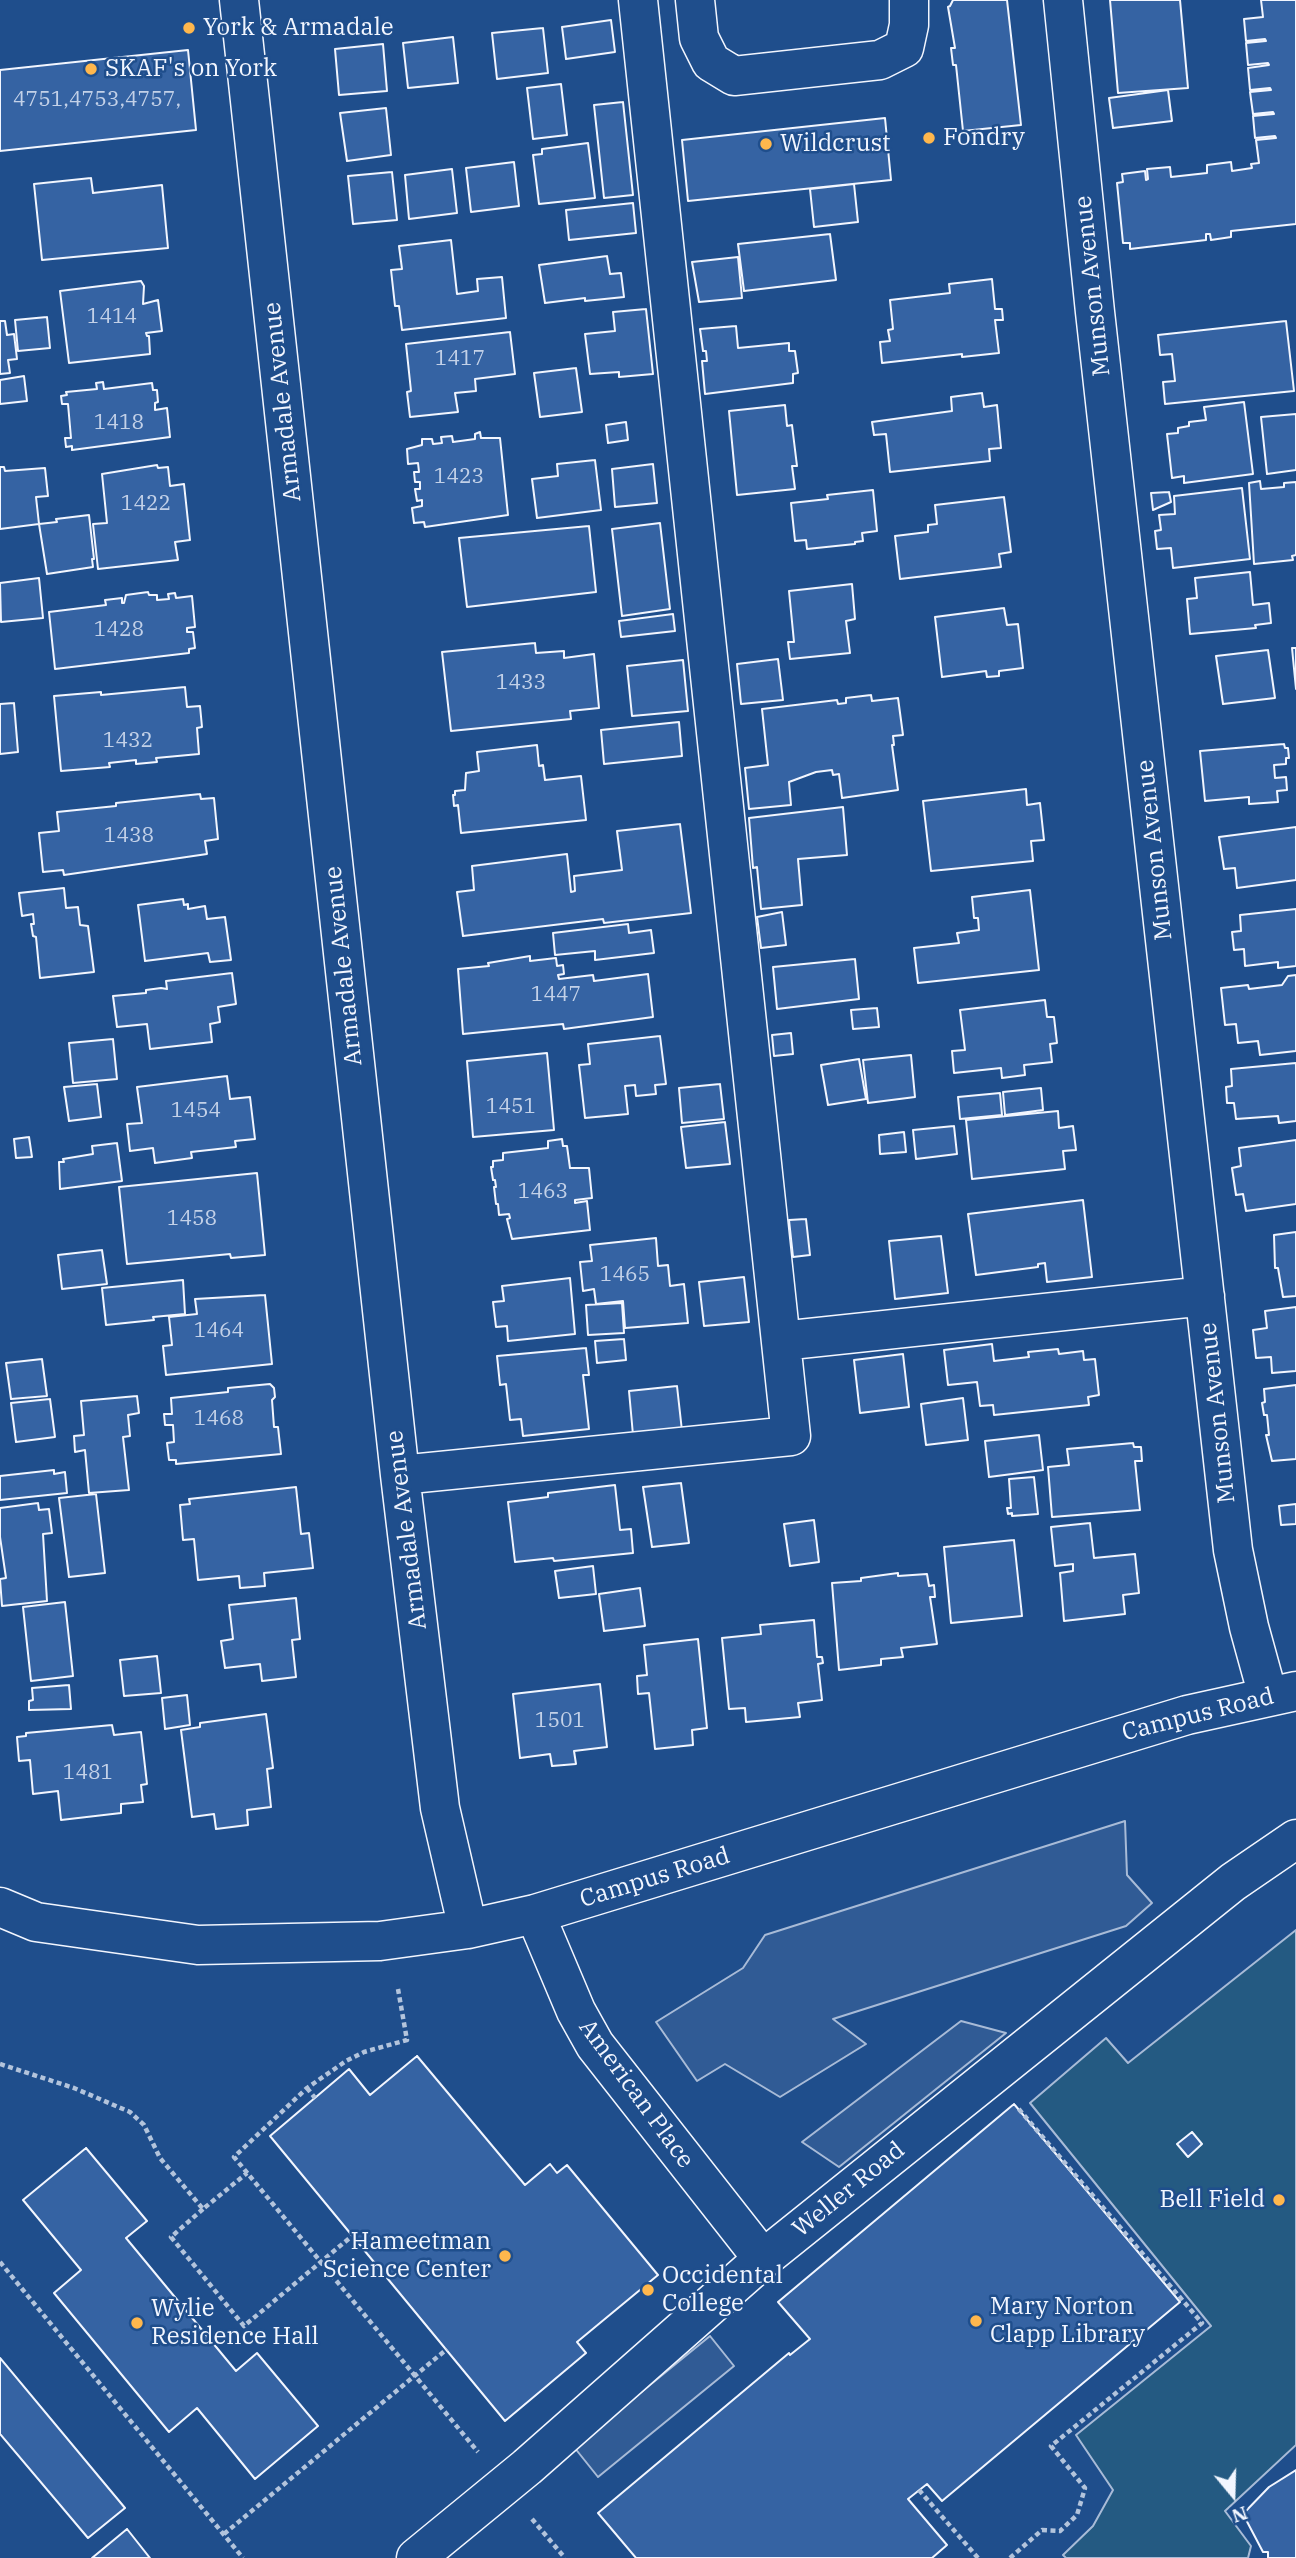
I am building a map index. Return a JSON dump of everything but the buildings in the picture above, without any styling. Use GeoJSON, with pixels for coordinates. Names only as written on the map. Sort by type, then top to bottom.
{"type":"FeatureCollection","features":[{"type":"Feature","properties":{"kind":"street","name":"Armadale Avenue"},"geometry":{"type":"LineString","coordinates":[[239,0],[400,1475],[440,1808],[468,1929]]}},
{"type":"Feature","properties":{"kind":"street"},"geometry":{"type":"LineString","coordinates":[[400,1475],[791,1436],[638,0]]}},
{"type":"Feature","properties":{"kind":"street"},"geometry":{"type":"LineString","coordinates":[[695,0],[699,38],[711,62],[734,76],[880,60],[904,48],[909,26],[909,0]]}},
{"type":"Feature","properties":{"kind":"street","name":"Munson Avenue"},"geometry":{"type":"LineString","coordinates":[[1063,0],[1095,312],[1233,1550],[1249,1627],[1282,1694]]}},
{"type":"Feature","properties":{"kind":"street"},"geometry":{"type":"LineString","coordinates":[[781,1341],[1205,1296]]}},
{"type":"Feature","properties":{"kind":"street","name":"Campus Road"},"geometry":{"type":"LineString","coordinates":[[0,1907],[36,1922],[198,1945],[380,1941],[468,1929],[536,1914],[1187,1715],[1282,1694]]}},
{"type":"Feature","properties":{"kind":"street","name":"Weller Road"},"geometry":{"type":"LineString","coordinates":[[416,2558],[527,2467],[762,2259],[1233,1882],[1296,1839]]}},
{"type":"Feature","properties":{"kind":"street","name":"American Place"},"geometry":{"type":"LineString","coordinates":[[536,1914],[570,1999],[595,2045],[762,2259]]}},
{"type":"Feature","properties":{"kind":"path"},"geometry":{"type":"LineString","coordinates":[[398,1989],[407,2040],[364,2052],[307,2088],[234,2157],[482,2458]]}},
{"type":"Feature","properties":{"kind":"path"},"geometry":{"type":"LineString","coordinates":[[0,2064],[74,2088],[130,2112],[144,2126],[160,2158],[203,2209]]}},
{"type":"Feature","properties":{"kind":"path"},"geometry":{"type":"LineString","coordinates":[[991,2077],[1202,2323],[1051,2446],[1085,2488],[1077,2515],[1060,2531],[1042,2530],[1010,2558]]}},
{"type":"Feature","properties":{"kind":"path"},"geometry":{"type":"LineString","coordinates":[[307,2088],[315,2098]]}},
{"type":"Feature","properties":{"kind":"path"},"geometry":{"type":"LineString","coordinates":[[247,2173],[171,2237],[244,2326],[352,2236]]}},
{"type":"Feature","properties":{"kind":"path"},"geometry":{"type":"LineString","coordinates":[[0,2262],[243,2558]]}},
{"type":"Feature","properties":{"kind":"path"},"geometry":{"type":"LineString","coordinates":[[224,2535],[447,2349]]}},
{"type":"Feature","properties":{"kind":"path"},"geometry":{"type":"LineString","coordinates":[[919,2490],[978,2558]]}},
{"type":"Feature","properties":{"kind":"path"},"geometry":{"type":"LineString","coordinates":[[527,2512],[565,2558]]}},
{"type":"Feature","properties":{"kind":"shaded area"},"geometry":{"type":"Polygon","coordinates":[[[1125,1821],[1127,1875],[1152,1903],[1126,1926],[833,2019],[866,2044],[780,2097],[725,2064],[697,2081],[656,2022],[743,1968],[765,1935],[1125,1821]]]}},
{"type":"Feature","properties":{"kind":"shaded area"},"geometry":{"type":"Polygon","coordinates":[[[1296,1930],[1296,2445],[1225,2511],[1251,2546],[1248,2558],[1066,2558],[1063,2555],[1093,2526],[1113,2490],[1076,2435],[1211,2326],[1030,2103],[1106,2038],[1128,2063],[1296,1930]]]}},
{"type":"Feature","properties":{"kind":"shaded area"},"geometry":{"type":"Polygon","coordinates":[[[961,2021],[1006,2033],[839,2167],[802,2142],[961,2021]]]}},
{"type":"Feature","properties":{"kind":"shaded area"},"geometry":{"type":"Polygon","coordinates":[[[710,2336],[734,2366],[598,2477],[574,2447],[710,2336]]]}},
{"type":"Feature","properties":{"kind":"place","name":"York & Armadale"},"geometry":{"type":"Point","coordinates":[189,28]}},
{"type":"Feature","properties":{"kind":"place","name":"SKAF's on York"},"geometry":{"type":"Point","coordinates":[91,69]}},
{"type":"Feature","properties":{"kind":"place","name":"Fondry"},"geometry":{"type":"Point","coordinates":[929,138]}},
{"type":"Feature","properties":{"kind":"place","name":"Wildcrust"},"geometry":{"type":"Point","coordinates":[766,144]}},
{"type":"Feature","properties":{"kind":"place","name":"Bell Field"},"geometry":{"type":"Point","coordinates":[1279,2200]}},
{"type":"Feature","properties":{"kind":"place","name":"Hameetman Science Center"},"geometry":{"type":"Point","coordinates":[505,2256]}},
{"type":"Feature","properties":{"kind":"place","name":"Occidental College"},"geometry":{"type":"Point","coordinates":[648,2290]}},
{"type":"Feature","properties":{"kind":"place","name":"Mary Norton Clapp Library"},"geometry":{"type":"Point","coordinates":[976,2321]}},
{"type":"Feature","properties":{"kind":"place","name":"Wylie Residence Hall"},"geometry":{"type":"Point","coordinates":[137,2323]}}]}
